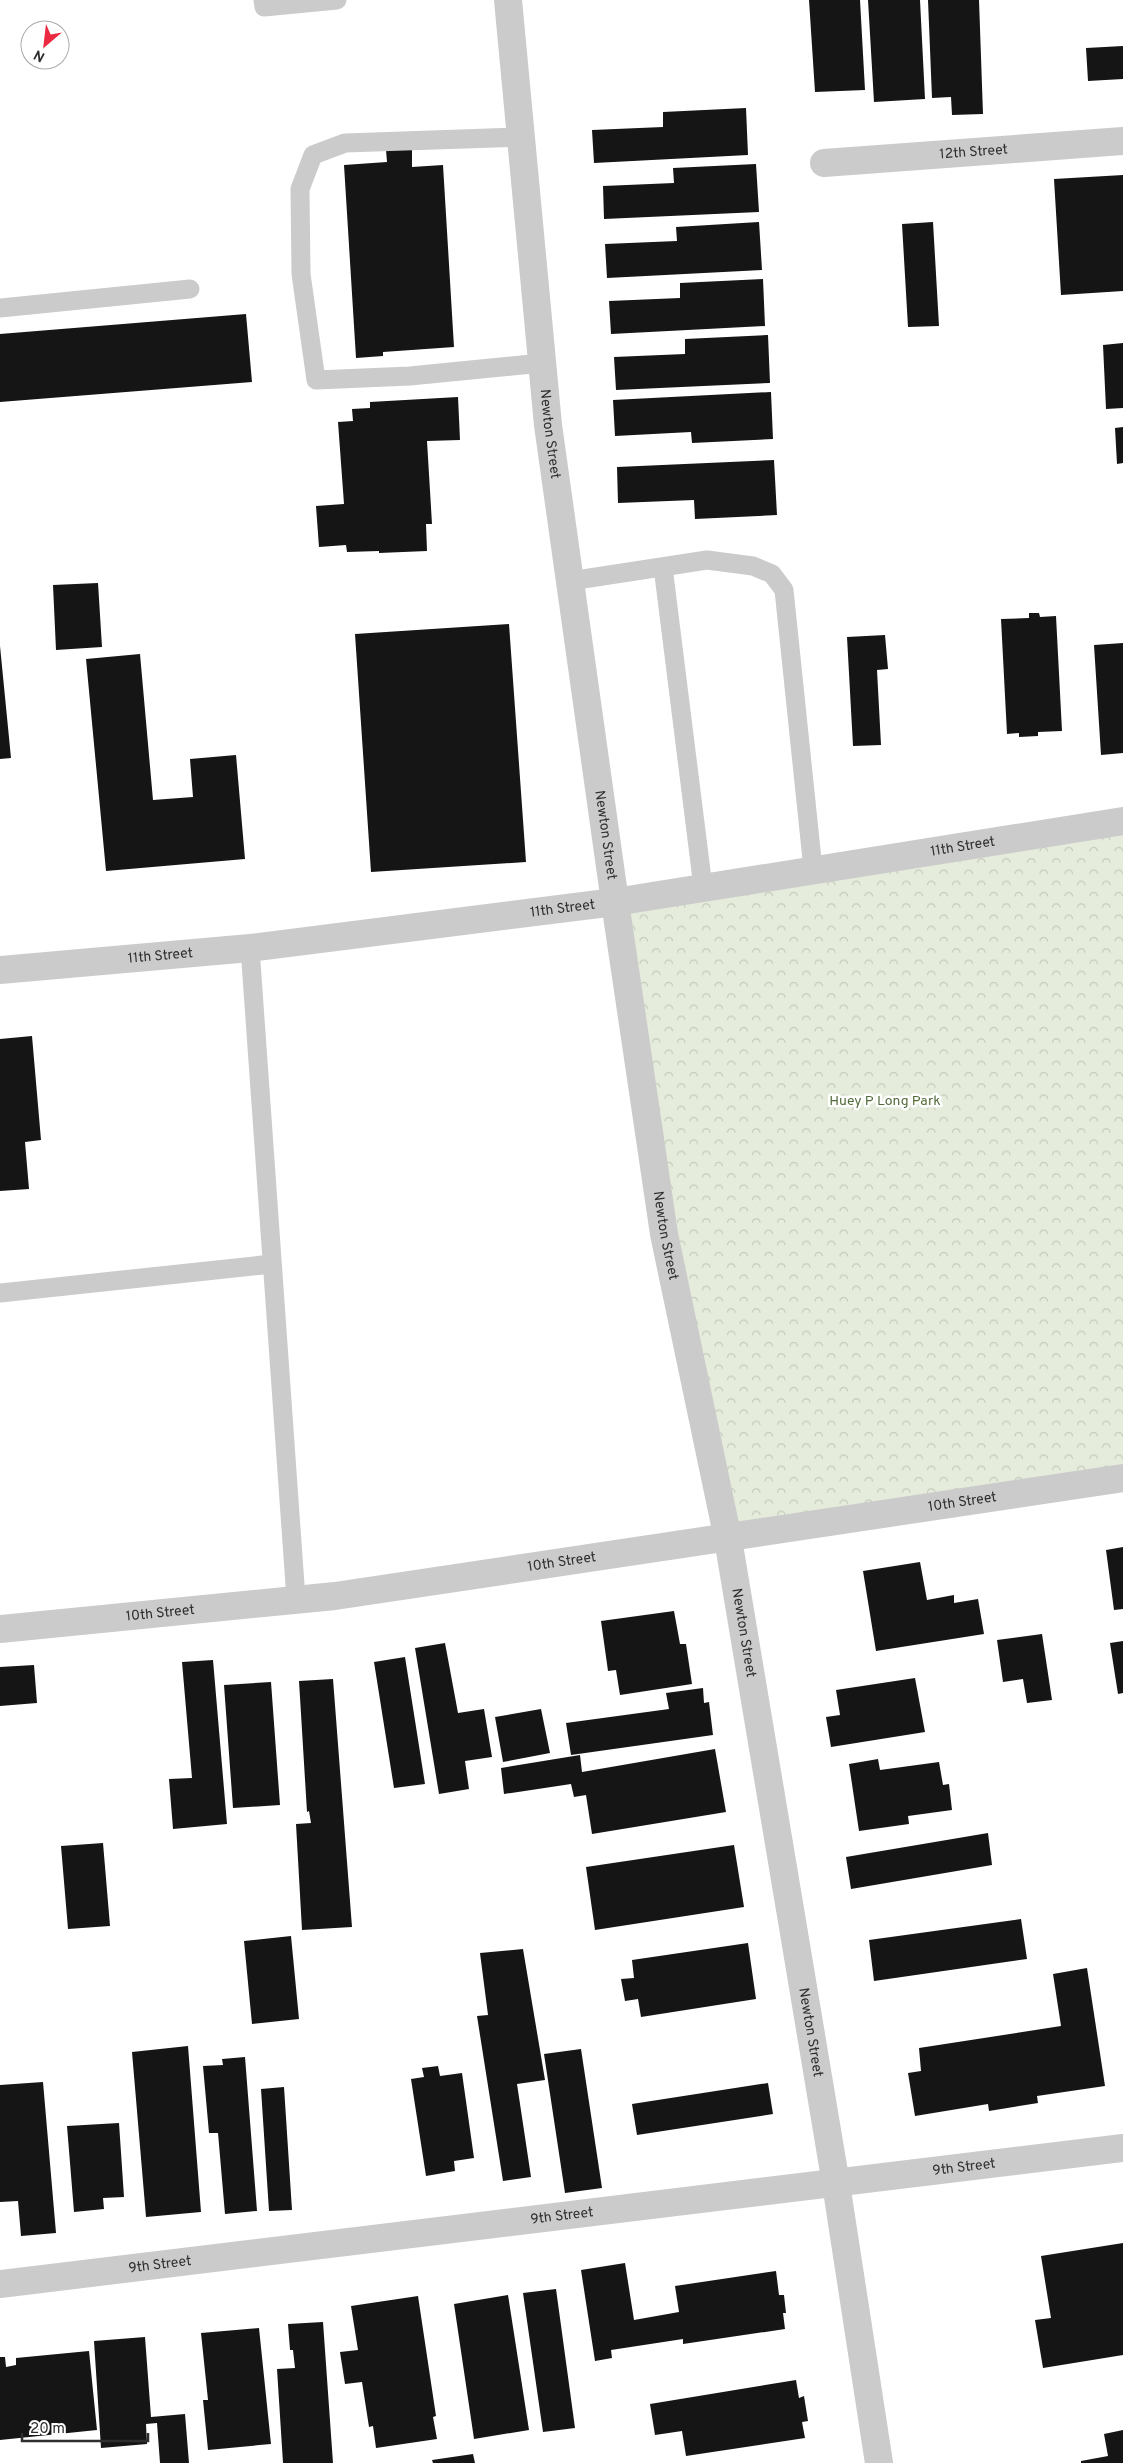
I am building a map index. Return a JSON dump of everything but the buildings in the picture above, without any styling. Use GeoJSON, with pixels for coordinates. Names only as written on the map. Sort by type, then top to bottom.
{"type":"FeatureCollection","features":[{"type":"Feature","properties":{"kind":"street","name":"Newton Street"},"geometry":{"type":"LineString","coordinates":[[508,0],[548,426],[664,1234],[728,1539],[836,2184],[879,2463]]}},
{"type":"Feature","properties":{"kind":"street","name":"12th Street"},"geometry":{"type":"LineString","coordinates":[[824,163],[1123,141]]}},
{"type":"Feature","properties":{"kind":"street","name":"11th Street"},"geometry":{"type":"LineString","coordinates":[[0,970],[250,948],[615,902],[1123,821]]}},
{"type":"Feature","properties":{"kind":"street","name":"10th Street"},"geometry":{"type":"LineString","coordinates":[[0,1629],[335,1596],[728,1539],[1123,1478]]}},
{"type":"Feature","properties":{"kind":"street","name":"9th Street"},"geometry":{"type":"LineString","coordinates":[[0,2284],[1123,2148]]}},
{"type":"Feature","properties":{"kind":"lane"},"geometry":{"type":"LineString","coordinates":[[263,0],[264,7],[337,0]]}},
{"type":"Feature","properties":{"kind":"lane"},"geometry":{"type":"LineString","coordinates":[[521,137],[345,143],[314,155],[300,189],[301,274],[316,380],[410,376],[542,363]]}},
{"type":"Feature","properties":{"kind":"lane"},"geometry":{"type":"LineString","coordinates":[[0,308],[190,290]]}},
{"type":"Feature","properties":{"kind":"lane"},"geometry":{"type":"LineString","coordinates":[[570,581],[707,560],[730,561],[753,566],[772,574],[784,590],[813,869]]}},
{"type":"Feature","properties":{"kind":"lane"},"geometry":{"type":"LineString","coordinates":[[663,567],[703,887]]}},
{"type":"Feature","properties":{"kind":"lane"},"geometry":{"type":"LineString","coordinates":[[250,948],[296,1599]]}},
{"type":"Feature","properties":{"kind":"lane"},"geometry":{"type":"LineString","coordinates":[[0,1293],[272,1264]]}},
{"type":"Feature","properties":{"kind":"green space","name":"Huey P Long Park"},"geometry":{"type":"Polygon","coordinates":[[[1123,821],[1123,1478],[728,1539],[615,902],[1123,821]]]}}]}
